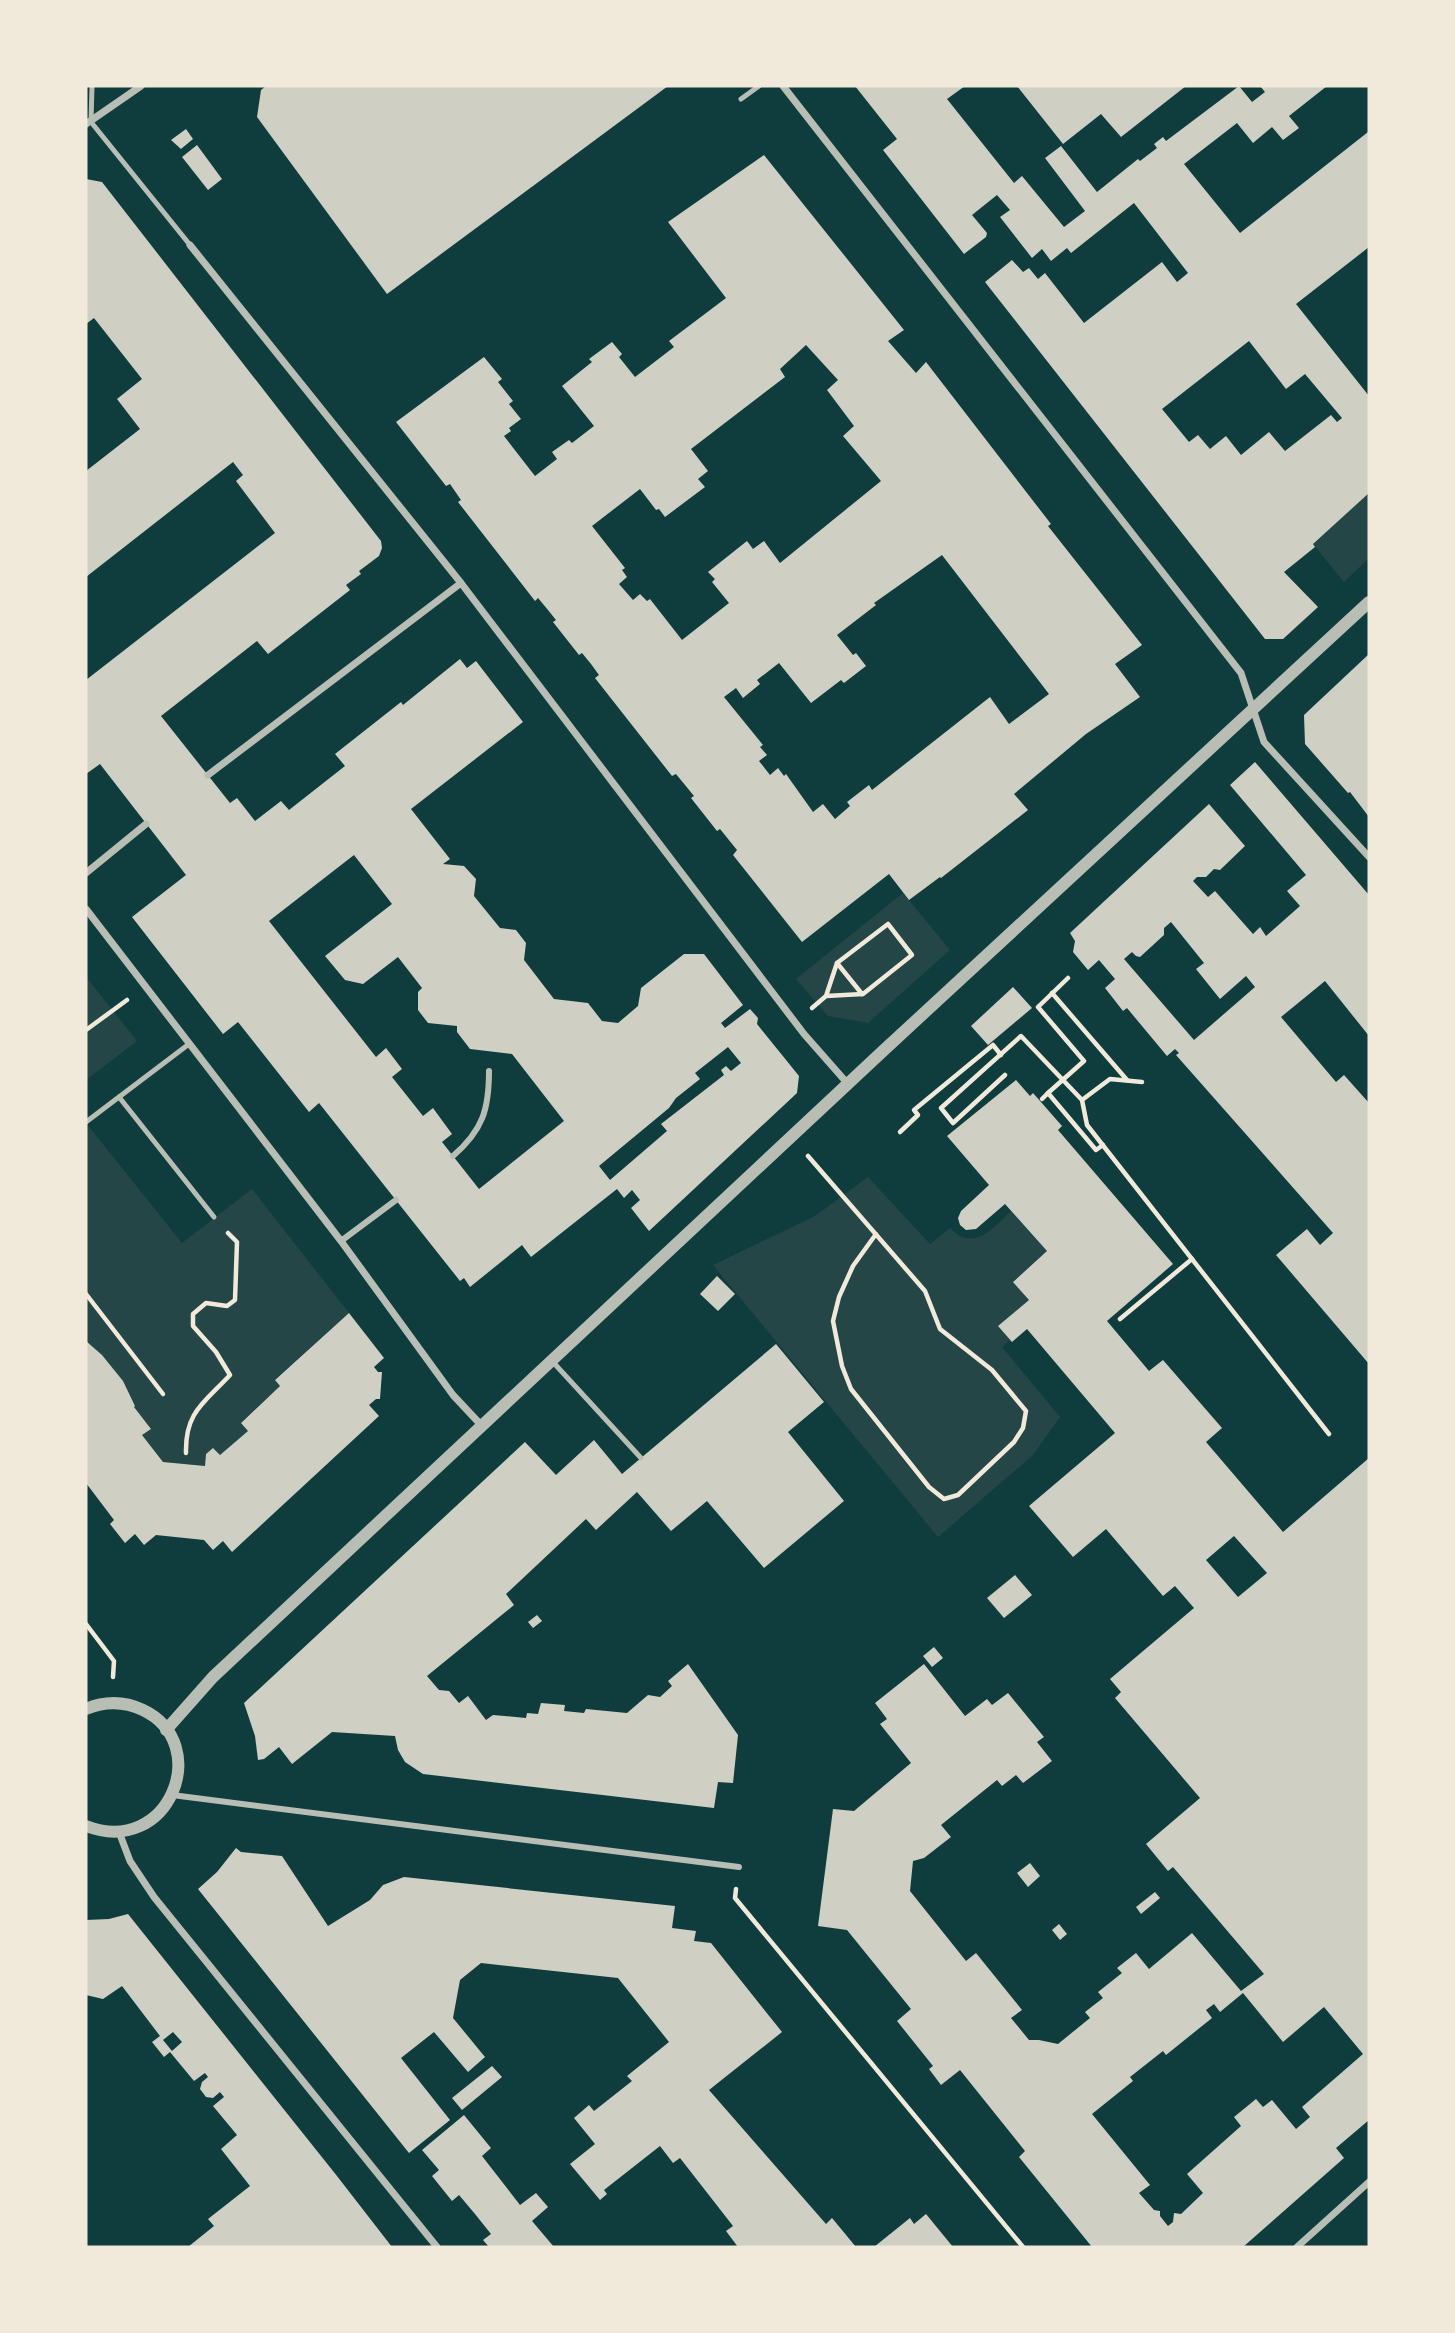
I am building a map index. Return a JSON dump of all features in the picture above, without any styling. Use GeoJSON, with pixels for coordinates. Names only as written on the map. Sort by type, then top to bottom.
{"type":"FeatureCollection","features":[{"type":"Feature","properties":{"kind":"street"},"geometry":{"type":"LineString","coordinates":[[88,123],[141,86]]}},
{"type":"Feature","properties":{"kind":"street"},"geometry":{"type":"LineString","coordinates":[[783,86],[1234,663],[1241,673],[1264,742],[1369,857]]}},
{"type":"Feature","properties":{"kind":"street"},"geometry":{"type":"LineString","coordinates":[[190,245],[461,583],[794,1021],[848,1084]]}},
{"type":"Feature","properties":{"kind":"street"},"geometry":{"type":"LineString","coordinates":[[208,775],[461,583]]}},
{"type":"Feature","properties":{"kind":"street"},"geometry":{"type":"LineString","coordinates":[[166,1730],[205,1684],[1369,602]]}},
{"type":"Feature","properties":{"kind":"street"},"geometry":{"type":"LineString","coordinates":[[86,873],[146,824]]}},
{"type":"Feature","properties":{"kind":"street"},"geometry":{"type":"LineString","coordinates":[[86,909],[341,1241],[453,1395],[482,1427]]}},
{"type":"Feature","properties":{"kind":"street"},"geometry":{"type":"LineString","coordinates":[[453,1156],[469,1142],[480,1127],[488,1099],[489,1071]]}},
{"type":"Feature","properties":{"kind":"street"},"geometry":{"type":"LineString","coordinates":[[341,1241],[396,1200]]}},
{"type":"Feature","properties":{"kind":"street"},"geometry":{"type":"LineString","coordinates":[[86,1709],[104,1703],[125,1704],[148,1713],[166,1730],[177,1755],[176,1783],[172,1795],[165,1807],[145,1824],[119,1832],[86,1826]]}},
{"type":"Feature","properties":{"kind":"street"},"geometry":{"type":"LineString","coordinates":[[172,1795],[739,1867]]}},
{"type":"Feature","properties":{"kind":"street"},"geometry":{"type":"LineString","coordinates":[[119,1832],[130,1861],[154,1897],[437,2247]]}},
{"type":"Feature","properties":{"kind":"street"},"geometry":{"type":"LineString","coordinates":[[1297,2247],[1369,2182]]}},
{"type":"Feature","properties":{"kind":"lane"},"geometry":{"type":"LineString","coordinates":[[92,86],[88,123],[190,245]]}},
{"type":"Feature","properties":{"kind":"lane"},"geometry":{"type":"LineString","coordinates":[[741,99],[759,86]]}},
{"type":"Feature","properties":{"kind":"lane"},"geometry":{"type":"LineString","coordinates":[[86,1122],[189,1044]]}},
{"type":"Feature","properties":{"kind":"lane"},"geometry":{"type":"LineString","coordinates":[[119,1097],[214,1217]]}},
{"type":"Feature","properties":{"kind":"lane"},"geometry":{"type":"LineString","coordinates":[[552,1361],[641,1458]]}},
{"type":"Feature","properties":{"kind":"path"},"geometry":{"type":"LineString","coordinates":[[794,1021],[826,996],[837,963],[888,924],[912,955],[863,994],[826,996]]}},
{"type":"Feature","properties":{"kind":"path"},"geometry":{"type":"LineString","coordinates":[[837,963],[863,994]]}},
{"type":"Feature","properties":{"kind":"path"},"geometry":{"type":"LineString","coordinates":[[1042,1099],[1084,1060],[1038,1007],[1068,978]]}},
{"type":"Feature","properties":{"kind":"path"},"geometry":{"type":"LineString","coordinates":[[1052,993],[1126,1080]]}},
{"type":"Feature","properties":{"kind":"path"},"geometry":{"type":"LineString","coordinates":[[86,1030],[113,1010]]}},
{"type":"Feature","properties":{"kind":"path"},"geometry":{"type":"LineString","coordinates":[[1005,1075],[953,1123],[941,1108],[1021,1036],[1082,1100],[1087,1125],[1329,1434]]}},
{"type":"Feature","properties":{"kind":"path"},"geometry":{"type":"LineString","coordinates":[[900,1132],[918,1115],[914,1110],[993,1045],[1001,1055]]}},
{"type":"Feature","properties":{"kind":"path"},"geometry":{"type":"LineString","coordinates":[[1082,1100],[1110,1079],[1142,1082]]}},
{"type":"Feature","properties":{"kind":"path"},"geometry":{"type":"LineString","coordinates":[[1048,1093],[1096,1150],[1102,1145]]}},
{"type":"Feature","properties":{"kind":"path"},"geometry":{"type":"LineString","coordinates":[[791,1137],[876,1234],[925,1291],[940,1329],[992,1370],[1026,1410],[1023,1428],[1014,1442],[958,1495],[944,1499],[929,1487],[851,1389],[842,1366],[833,1321],[853,1266],[876,1234]]}},
{"type":"Feature","properties":{"kind":"path"},"geometry":{"type":"LineString","coordinates":[[186,1453],[186,1432],[192,1416],[230,1375],[216,1352],[193,1326],[193,1314],[206,1303],[227,1306],[235,1300],[237,1242],[214,1217]]}},
{"type":"Feature","properties":{"kind":"path"},"geometry":{"type":"LineString","coordinates":[[1120,1319],[1192,1259]]}},
{"type":"Feature","properties":{"kind":"path"},"geometry":{"type":"LineString","coordinates":[[86,1294],[163,1394]]}},
{"type":"Feature","properties":{"kind":"path"},"geometry":{"type":"LineString","coordinates":[[86,1624],[114,1661]]}},
{"type":"Feature","properties":{"kind":"path"},"geometry":{"type":"LineString","coordinates":[[739,1867],[735,1898],[1023,2247]]}},
{"type":"Feature","properties":{"kind":"shaded area"},"geometry":{"type":"Polygon","coordinates":[[[1369,493],[1369,558],[1344,582],[1313,544],[1369,493]]]}},
{"type":"Feature","properties":{"kind":"shaded area"},"geometry":{"type":"Polygon","coordinates":[[[903,893],[950,950],[868,1023],[828,1016],[796,979],[903,893]]]}},
{"type":"Feature","properties":{"kind":"shaded area"},"geometry":{"type":"Polygon","coordinates":[[[86,977],[137,1041],[86,1080],[86,977]]]}},
{"type":"Feature","properties":{"kind":"shaded area"},"geometry":{"type":"Polygon","coordinates":[[[86,1123],[182,1243],[252,1189],[349,1313],[275,1379],[280,1386],[241,1422],[248,1431],[220,1455],[213,1448],[206,1454],[205,1466],[163,1462],[142,1435],[151,1429],[134,1407],[120,1378],[86,1341],[86,1123]]]}},
{"type":"Feature","properties":{"kind":"shaded area"},"geometry":{"type":"Polygon","coordinates":[[[868,1177],[930,1244],[950,1228],[967,1238],[983,1235],[1011,1211],[1047,1251],[1013,1281],[1029,1300],[998,1326],[1010,1340],[1002,1347],[1060,1417],[1033,1455],[938,1537],[713,1265],[815,1216],[868,1177]]]}},
{"type":"Feature","properties":{"kind":"building"},"geometry":{"type":"Polygon","coordinates":[[[266,86],[668,86],[387,294],[257,117],[261,90],[266,86]]]}},
{"type":"Feature","properties":{"kind":"building"},"geometry":{"type":"Polygon","coordinates":[[[855,86],[965,86],[947,99],[1014,183],[1022,176],[1064,227],[1085,211],[1045,158],[1061,146],[1097,192],[1138,159],[1140,161],[1157,148],[1154,144],[1163,137],[1166,141],[1239,86],[1252,102],[1265,92],[1260,86],[1327,86],[1289,116],[1299,128],[1283,140],[1272,127],[1253,143],[1237,123],[1184,164],[1240,233],[1368,132],[1369,247],[1296,304],[1369,396],[1369,493],[1313,544],[1315,547],[1284,572],[1318,607],[1283,639],[1265,639],[985,282],[1012,260],[1023,272],[1029,268],[1038,279],[1045,273],[1084,323],[1162,262],[1177,282],[1188,273],[1134,203],[1071,253],[1067,248],[1051,261],[1042,249],[1032,258],[1000,217],[1010,210],[997,195],[972,215],[987,233],[986,237],[964,254],[883,150],[897,139],[855,86]],[[1249,341],[1162,409],[1189,442],[1198,435],[1210,449],[1226,436],[1241,455],[1269,432],[1285,451],[1331,415],[1337,422],[1342,418],[1305,374],[1286,389],[1249,341]]]}},
{"type":"Feature","properties":{"kind":"building"},"geometry":{"type":"Polygon","coordinates":[[[1017,86],[1186,86],[1121,137],[1101,114],[1063,144],[1017,86]]]}},
{"type":"Feature","properties":{"kind":"building"},"geometry":{"type":"Polygon","coordinates":[[[186,129],[193,139],[181,149],[171,140],[186,129]]]}},
{"type":"Feature","properties":{"kind":"building"},"geometry":{"type":"Polygon","coordinates":[[[197,145],[222,179],[208,190],[182,157],[197,145]]]}},
{"type":"Feature","properties":{"kind":"building"},"geometry":{"type":"Polygon","coordinates":[[[764,155],[904,330],[888,341],[916,373],[926,362],[1051,524],[1048,526],[1142,645],[1115,664],[1140,697],[1086,734],[1014,794],[1028,810],[909,900],[889,874],[802,942],[733,855],[737,850],[720,829],[717,831],[676,774],[672,776],[595,678],[599,675],[591,664],[582,653],[579,655],[538,598],[535,601],[458,502],[461,500],[450,484],[446,486],[396,422],[484,357],[502,379],[498,382],[513,401],[509,404],[521,419],[509,428],[511,431],[504,436],[535,476],[557,459],[552,452],[569,440],[572,443],[594,426],[562,386],[592,362],[589,359],[612,342],[622,354],[619,357],[635,377],[674,347],[669,341],[726,298],[668,222],[764,155]],[[806,345],[780,369],[785,377],[691,449],[708,471],[698,479],[705,487],[665,517],[640,489],[592,526],[625,568],[622,570],[627,577],[619,584],[633,600],[640,594],[647,601],[650,599],[682,640],[729,603],[712,582],[715,579],[708,572],[747,541],[753,549],[764,541],[780,563],[881,481],[843,436],[854,426],[827,390],[838,380],[806,345]],[[942,555],[874,603],[876,605],[837,635],[866,666],[844,683],[841,680],[811,703],[779,663],[757,680],[760,684],[743,698],[736,688],[724,697],[763,745],[760,747],[767,755],[759,761],[770,775],[778,768],[784,776],[786,774],[813,812],[823,804],[835,819],[850,806],[847,802],[869,785],[872,790],[990,697],[1009,724],[1049,694],[942,555]]]}},
{"type":"Feature","properties":{"kind":"building"},"geometry":{"type":"Polygon","coordinates":[[[86,179],[102,182],[381,541],[379,556],[346,585],[350,590],[268,654],[257,641],[161,716],[230,803],[237,798],[255,821],[281,801],[289,810],[345,766],[335,754],[401,702],[403,705],[460,659],[467,668],[476,661],[523,722],[411,809],[450,859],[443,864],[464,866],[476,879],[474,896],[500,928],[516,930],[526,943],[524,960],[554,999],[588,1003],[602,1021],[618,1023],[638,1006],[641,988],[684,954],[704,954],[743,1005],[721,1023],[725,1028],[750,1009],[758,1018],[757,1024],[799,1076],[797,1093],[649,1231],[631,1208],[640,1200],[632,1190],[624,1198],[617,1189],[531,1257],[522,1245],[470,1287],[464,1278],[460,1281],[319,1103],[309,1112],[238,1022],[223,1034],[132,917],[186,875],[100,764],[86,774],[86,680],[275,533],[236,481],[243,475],[233,462],[86,577],[86,471],[140,429],[117,399],[142,379],[94,318],[86,324],[86,179]],[[354,855],[269,921],[376,1057],[386,1048],[402,1069],[392,1077],[423,1116],[433,1108],[452,1134],[442,1142],[479,1189],[564,1121],[512,1054],[470,1049],[457,1032],[457,1026],[428,1023],[418,1010],[418,992],[422,988],[398,957],[363,984],[345,980],[325,956],[392,904],[354,855]],[[728,1047],[695,1073],[700,1079],[676,1098],[669,1108],[599,1166],[610,1180],[667,1131],[661,1124],[724,1075],[721,1070],[726,1066],[731,1071],[741,1063],[728,1047]]]}},
{"type":"Feature","properties":{"kind":"building"},"geometry":{"type":"Polygon","coordinates":[[[1369,654],[1369,817],[1350,792],[1348,793],[1305,744],[1304,715],[1369,654]]]}},
{"type":"Feature","properties":{"kind":"building"},"geometry":{"type":"Polygon","coordinates":[[[1255,762],[1369,895],[1369,1036],[1325,981],[1281,1017],[1336,1082],[1344,1075],[1369,1103],[1369,1364],[1276,1255],[1307,1229],[1320,1245],[1333,1233],[1176,1055],[1179,1053],[1175,1049],[1167,1056],[1127,1008],[1123,1011],[1105,988],[1115,979],[1099,960],[1088,970],[1073,952],[1075,941],[1070,933],[1209,804],[1245,846],[1220,870],[1214,869],[1206,877],[1197,877],[1193,881],[1208,897],[1215,891],[1253,934],[1260,927],[1266,936],[1300,906],[1287,891],[1306,875],[1230,785],[1255,762]],[[1171,922],[1164,928],[1164,935],[1140,957],[1132,952],[1124,959],[1194,1040],[1255,987],[1246,976],[1220,999],[1196,969],[1204,963],[1171,922]]]}},
{"type":"Feature","properties":{"kind":"building"},"geometry":{"type":"Polygon","coordinates":[[[1013,987],[1032,1008],[988,1045],[971,1026],[1013,987]]]}},
{"type":"Feature","properties":{"kind":"building"},"geometry":{"type":"Polygon","coordinates":[[[1016,1080],[1030,1096],[1033,1093],[1062,1126],[1058,1130],[1173,1264],[1107,1321],[1149,1371],[1163,1360],[1222,1428],[1206,1442],[1283,1532],[1369,1458],[1369,2120],[1336,2148],[1344,2158],[1243,2247],[1092,2247],[1019,2157],[1025,2151],[960,2070],[941,2085],[929,2069],[933,2066],[897,2021],[911,2009],[847,1930],[818,1926],[833,1809],[854,1811],[911,1763],[880,1724],[887,1719],[875,1703],[924,1664],[965,1716],[987,1699],[992,1705],[1008,1693],[1044,1737],[1037,1742],[1052,1761],[1023,1783],[1016,1775],[1002,1786],[997,1780],[941,1825],[951,1837],[924,1858],[913,1861],[910,1891],[966,1961],[976,1953],[1022,2010],[1011,2018],[1029,2040],[1058,2044],[1090,2018],[1085,2012],[1103,1998],[1098,1992],[1122,1973],[1117,1968],[1136,1953],[1149,1969],[1192,1933],[1241,1991],[1264,1974],[1173,1867],[1168,1871],[1146,1844],[1200,1798],[1115,1698],[1121,1692],[1110,1679],[1194,1608],[1175,1586],[1163,1596],[1106,1529],[1073,1557],[1029,1506],[1115,1433],[1027,1329],[1012,1342],[998,1326],[1029,1300],[1013,1282],[1047,1251],[1005,1204],[976,1229],[966,1230],[960,1225],[958,1218],[961,1211],[989,1185],[947,1136],[1016,1080]],[[1234,1536],[1206,1560],[1238,1597],[1267,1573],[1234,1536]],[[1243,1993],[1220,2012],[1214,2004],[1206,2010],[1212,2018],[1166,2055],[1163,2051],[1130,2077],[1133,2081],[1092,2114],[1150,2185],[1139,2193],[1154,2210],[1160,2211],[1160,2216],[1168,2226],[1173,2222],[1174,2213],[1181,2214],[1203,2193],[1187,2174],[1241,2126],[1234,2117],[1256,2099],[1263,2107],[1272,2100],[1296,2129],[1310,2117],[1302,2107],[1363,2054],[1324,2007],[1283,2042],[1243,1993]]]}},
{"type":"Feature","properties":{"kind":"building"},"geometry":{"type":"Polygon","coordinates":[[[717,1276],[735,1294],[718,1311],[700,1294],[717,1276]]]}},
{"type":"Feature","properties":{"kind":"building"},"geometry":{"type":"Polygon","coordinates":[[[349,1313],[384,1358],[374,1367],[378,1372],[382,1372],[380,1399],[369,1405],[379,1416],[232,1552],[223,1541],[213,1550],[204,1540],[156,1535],[144,1545],[135,1534],[125,1543],[110,1524],[114,1520],[86,1483],[86,1341],[102,1355],[123,1381],[134,1407],[151,1429],[142,1435],[163,1462],[205,1466],[206,1454],[213,1448],[220,1455],[248,1431],[241,1423],[280,1386],[275,1380],[349,1313]]]}},
{"type":"Feature","properties":{"kind":"building"},"geometry":{"type":"Polygon","coordinates":[[[776,1344],[824,1402],[788,1432],[844,1501],[764,1568],[707,1501],[671,1531],[637,1492],[596,1530],[586,1519],[506,1594],[514,1605],[427,1676],[439,1690],[449,1691],[459,1703],[468,1696],[486,1720],[493,1715],[526,1718],[527,1713],[538,1714],[541,1703],[565,1705],[564,1711],[584,1713],[586,1709],[627,1713],[648,1695],[660,1697],[672,1686],[668,1681],[688,1664],[738,1735],[733,1783],[718,1782],[714,1808],[423,1774],[405,1762],[398,1750],[395,1736],[332,1732],[292,1764],[279,1747],[264,1759],[258,1760],[255,1736],[244,1703],[525,1442],[556,1475],[594,1440],[622,1474],[776,1344]]]}},
{"type":"Feature","properties":{"kind":"building"},"geometry":{"type":"Polygon","coordinates":[[[1015,1575],[1032,1595],[1004,1618],[987,1598],[1015,1575]]]}},
{"type":"Feature","properties":{"kind":"building"},"geometry":{"type":"Polygon","coordinates":[[[537,1615],[542,1621],[533,1628],[528,1622],[537,1615]]]}},
{"type":"Feature","properties":{"kind":"building"},"geometry":{"type":"Polygon","coordinates":[[[934,1647],[943,1658],[932,1667],[923,1656],[934,1647]]]}},
{"type":"Feature","properties":{"kind":"building"},"geometry":{"type":"Polygon","coordinates":[[[236,1848],[241,1852],[282,1856],[328,1926],[370,1900],[383,1885],[404,1877],[675,1906],[672,1928],[696,1931],[694,1941],[711,1943],[782,2032],[709,2090],[826,2224],[832,2218],[856,2247],[738,2247],[726,2231],[733,2226],[680,2158],[673,2163],[660,2146],[604,2190],[607,2194],[600,2200],[570,2164],[595,2144],[574,2118],[589,2105],[594,2111],[632,2081],[627,2076],[669,2042],[618,1978],[481,1963],[460,1980],[453,2018],[485,2057],[468,2072],[434,2032],[401,2058],[450,2120],[409,2153],[198,1889],[217,1872],[236,1848]]]}},
{"type":"Feature","properties":{"kind":"building"},"geometry":{"type":"Polygon","coordinates":[[[1030,1863],[1040,1876],[1028,1887],[1017,1873],[1030,1863]]]}},
{"type":"Feature","properties":{"kind":"building"},"geometry":{"type":"Polygon","coordinates":[[[1155,1892],[1160,1898],[1141,1914],[1136,1907],[1155,1892]]]}},
{"type":"Feature","properties":{"kind":"building"},"geometry":{"type":"Polygon","coordinates":[[[128,1914],[392,2247],[188,2247],[214,2226],[208,2219],[250,2186],[221,2149],[237,2135],[213,2106],[224,2097],[220,2092],[213,2098],[206,2097],[200,2089],[202,2082],[208,2077],[205,2073],[194,2081],[170,2052],[164,2057],[152,2042],[160,2036],[122,1986],[103,1999],[86,1995],[86,1920],[109,1919],[128,1914]],[[173,2032],[163,2040],[172,2051],[182,2042],[173,2032]]]}},
{"type":"Feature","properties":{"kind":"building"},"geometry":{"type":"Polygon","coordinates":[[[1059,1924],[1067,1934],[1060,1940],[1052,1930],[1059,1924]]]}},
{"type":"Feature","properties":{"kind":"building"},"geometry":{"type":"Polygon","coordinates":[[[492,2066],[502,2077],[462,2110],[452,2098],[492,2066]]]}},
{"type":"Feature","properties":{"kind":"building"},"geometry":{"type":"Polygon","coordinates":[[[464,2115],[491,2148],[482,2156],[520,2205],[536,2193],[548,2207],[532,2221],[554,2247],[489,2247],[483,2240],[491,2234],[475,2214],[459,2195],[452,2201],[432,2176],[439,2170],[422,2150],[464,2115]]]}},
{"type":"Feature","properties":{"kind":"building"},"geometry":{"type":"Polygon","coordinates":[[[926,2214],[953,2247],[874,2247],[910,2218],[914,2224],[926,2214]]]}}]}
